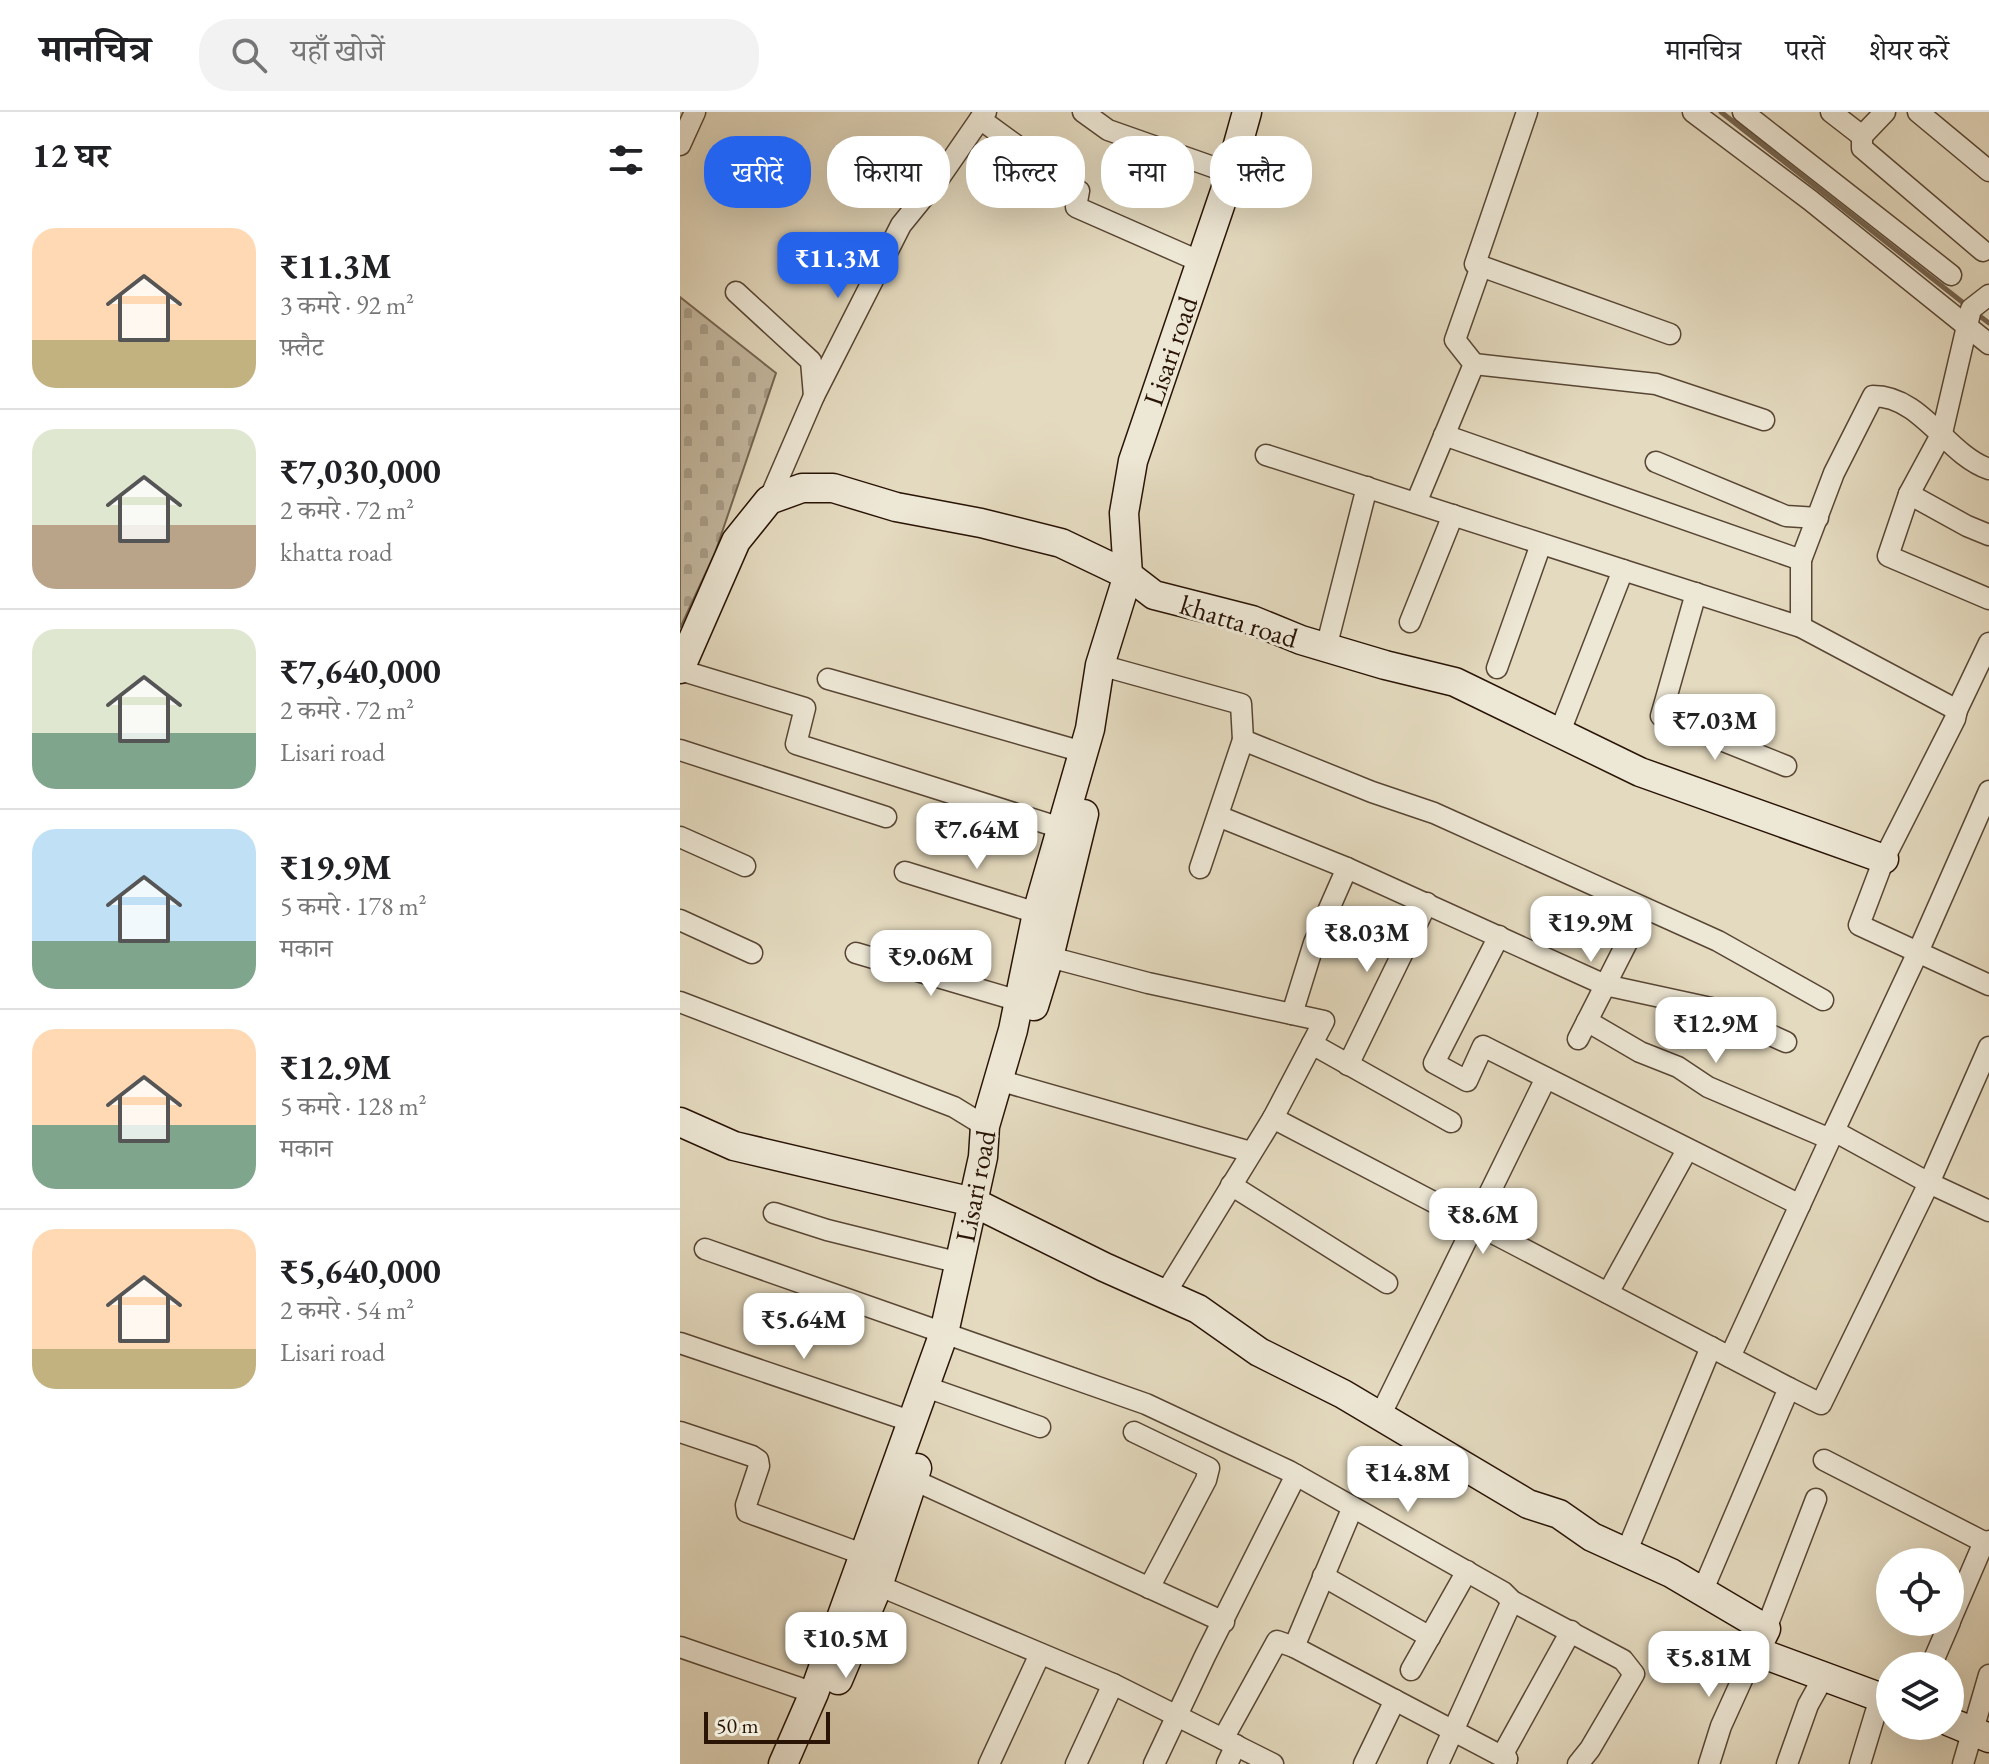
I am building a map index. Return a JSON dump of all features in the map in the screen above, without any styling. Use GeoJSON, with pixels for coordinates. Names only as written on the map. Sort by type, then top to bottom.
{"type":"FeatureCollection","features":[{"type":"Feature","properties":{"kind":"street"},"geometry":{"type":"LineString","coordinates":[[680,145],[695,112]]}},
{"type":"Feature","properties":{"kind":"street"},"geometry":{"type":"LineString","coordinates":[[1083,112],[1108,130],[1210,166]]}},
{"type":"Feature","properties":{"kind":"street","name":"Lisari road"},"geometry":{"type":"LineString","coordinates":[[1240,136],[1247,112]]}},
{"type":"Feature","properties":{"kind":"street"},"geometry":{"type":"LineString","coordinates":[[1527,112],[1475,264],[1670,334]]}},
{"type":"Feature","properties":{"kind":"street"},"geometry":{"type":"LineString","coordinates":[[1694,112],[1810,200],[1989,344]]}},
{"type":"Feature","properties":{"kind":"street"},"geometry":{"type":"LineString","coordinates":[[1743,112],[1951,275]]}},
{"type":"Feature","properties":{"kind":"street"},"geometry":{"type":"LineString","coordinates":[[1831,112],[1862,136]]}},
{"type":"Feature","properties":{"kind":"street"},"geometry":{"type":"LineString","coordinates":[[1885,112],[1862,136],[1862,148],[1983,251]]}},
{"type":"Feature","properties":{"kind":"street"},"geometry":{"type":"LineString","coordinates":[[1918,112],[1989,171]]}},
{"type":"Feature","properties":{"kind":"street"},"geometry":{"type":"LineString","coordinates":[[1061,828],[796,744],[805,708],[680,670],[736,541],[769,500],[814,396],[901,225],[940,177],[983,115],[1079,191],[1076,207],[1201,262]]}},
{"type":"Feature","properties":{"kind":"street","name":"Lisari road"},"geometry":{"type":"LineString","coordinates":[[953,1336],[960,1263],[980,1205],[985,1126],[1004,1082],[1039,954],[1110,668],[1125,584],[1124,513],[1133,461],[1219,208]]}},
{"type":"Feature","properties":{"kind":"street"},"geometry":{"type":"LineString","coordinates":[[1481,266],[1455,340],[1474,364],[1656,384],[1764,420]]}},
{"type":"Feature","properties":{"kind":"street"},"geometry":{"type":"LineString","coordinates":[[736,292],[811,361],[814,396]]}},
{"type":"Feature","properties":{"kind":"street"},"geometry":{"type":"LineString","coordinates":[[1989,295],[1971,309],[1942,433],[1909,494],[1888,556],[1989,599]]}},
{"type":"Feature","properties":{"kind":"street"},"geometry":{"type":"LineString","coordinates":[[1416,503],[1474,364]]}},
{"type":"Feature","properties":{"kind":"street"},"geometry":{"type":"LineString","coordinates":[[1801,627],[1801,560],[1834,473],[1873,396],[1891,396],[1942,433],[1975,464],[1989,469]]}},
{"type":"Feature","properties":{"kind":"street"},"geometry":{"type":"LineString","coordinates":[[1444,435],[1801,560]]}},
{"type":"Feature","properties":{"kind":"street"},"geometry":{"type":"LineString","coordinates":[[1266,455],[1801,627],[1957,710]]}},
{"type":"Feature","properties":{"kind":"street"},"geometry":{"type":"LineString","coordinates":[[1656,462],[1786,516],[1818,518]]}},
{"type":"Feature","properties":{"kind":"street"},"geometry":{"type":"LineString","coordinates":[[1326,648],[1367,487]]}},
{"type":"Feature","properties":{"kind":"street","name":"khatta road"},"geometry":{"type":"LineString","coordinates":[[769,500],[802,488],[833,488],[896,507],[1061,543],[1125,584],[1154,595],[1252,620],[1326,648],[1455,682],[1640,772],[1884,859]]}},
{"type":"Feature","properties":{"kind":"street"},"geometry":{"type":"LineString","coordinates":[[1909,494],[1989,535]]}},
{"type":"Feature","properties":{"kind":"street"},"geometry":{"type":"LineString","coordinates":[[1410,622],[1453,515]]}},
{"type":"Feature","properties":{"kind":"street"},"geometry":{"type":"LineString","coordinates":[[1497,668],[1541,544]]}},
{"type":"Feature","properties":{"kind":"street"},"geometry":{"type":"LineString","coordinates":[[1559,734],[1623,570]]}},
{"type":"Feature","properties":{"kind":"street"},"geometry":{"type":"LineString","coordinates":[[1696,593],[1661,716],[1786,766]]}},
{"type":"Feature","properties":{"kind":"street"},"geometry":{"type":"LineString","coordinates":[[1989,643],[1955,719],[1884,859],[1859,925],[1989,985]]}},
{"type":"Feature","properties":{"kind":"street"},"geometry":{"type":"LineString","coordinates":[[1110,668],[1241,704],[1243,740],[1200,868]]}},
{"type":"Feature","properties":{"kind":"street","name":"Lisari road"},"geometry":{"type":"LineString","coordinates":[[802,1764],[867,1572],[953,1336],[1019,1001],[1039,954],[1037,913],[1110,668]]}},
{"type":"Feature","properties":{"kind":"street"},"geometry":{"type":"LineString","coordinates":[[828,679],[1083,752]]}},
{"type":"Feature","properties":{"kind":"street"},"geometry":{"type":"LineString","coordinates":[[1243,740],[1372,792],[1434,813],[1718,941],[1823,1000]]}},
{"type":"Feature","properties":{"kind":"street"},"geometry":{"type":"LineString","coordinates":[[680,750],[886,817]]}},
{"type":"Feature","properties":{"kind":"street"},"geometry":{"type":"LineString","coordinates":[[1730,1357],[1918,952],[1989,791]]}},
{"type":"Feature","properties":{"kind":"street"},"geometry":{"type":"LineString","coordinates":[[1218,816],[1347,868],[1605,985],[1711,1008],[1786,1042]]}},
{"type":"Feature","properties":{"kind":"street"},"geometry":{"type":"LineString","coordinates":[[680,837],[745,866]]}},
{"type":"Feature","properties":{"kind":"street"},"geometry":{"type":"LineString","coordinates":[[1292,1014],[1314,943],[1347,868]]}},
{"type":"Feature","properties":{"kind":"street"},"geometry":{"type":"LineString","coordinates":[[905,872],[1037,913]]}},
{"type":"Feature","properties":{"kind":"street"},"geometry":{"type":"LineString","coordinates":[[1348,1065],[1427,903]]}},
{"type":"Feature","properties":{"kind":"street"},"geometry":{"type":"LineString","coordinates":[[1644,909],[1582,1030],[1678,1067],[1708,1087],[1832,1135],[1989,1211]]}},
{"type":"Feature","properties":{"kind":"street"},"geometry":{"type":"LineString","coordinates":[[680,920],[752,953]]}},
{"type":"Feature","properties":{"kind":"street"},"geometry":{"type":"LineString","coordinates":[[1499,936],[1434,1063],[1467,1081],[1483,1046],[1800,1205]]}},
{"type":"Feature","properties":{"kind":"street"},"geometry":{"type":"LineString","coordinates":[[856,953],[1019,1001]]}},
{"type":"Feature","properties":{"kind":"street"},"geometry":{"type":"LineString","coordinates":[[1039,954],[1148,983],[1324,1021],[1273,1118],[1165,1294]]}},
{"type":"Feature","properties":{"kind":"street"},"geometry":{"type":"LineString","coordinates":[[680,1002],[954,1107],[985,1126]]}},
{"type":"Feature","properties":{"kind":"street"},"geometry":{"type":"LineString","coordinates":[[1312,1044],[1451,1122]]}},
{"type":"Feature","properties":{"kind":"street"},"geometry":{"type":"LineString","coordinates":[[1273,1118],[1821,1404],[1929,1183],[1989,1047]]}},
{"type":"Feature","properties":{"kind":"street"},"geometry":{"type":"LineString","coordinates":[[1380,1416],[1546,1078]]}},
{"type":"Feature","properties":{"kind":"street"},"geometry":{"type":"LineString","coordinates":[[1004,1082],[1251,1152]]}},
{"type":"Feature","properties":{"kind":"street"},"geometry":{"type":"LineString","coordinates":[[682,1128],[734,1146],[980,1205],[1104,1267],[1198,1309],[1259,1352],[1309,1375],[1528,1504],[1559,1514],[1592,1537],[1671,1573],[1702,1592],[1760,1640],[1823,1678],[1876,1697]]}},
{"type":"Feature","properties":{"kind":"street"},"geometry":{"type":"LineString","coordinates":[[1608,1293],[1687,1150]]}},
{"type":"Feature","properties":{"kind":"street"},"geometry":{"type":"LineString","coordinates":[[1231,1185],[1387,1283]]}},
{"type":"Feature","properties":{"kind":"street"},"geometry":{"type":"LineString","coordinates":[[774,1213],[960,1263]]}},
{"type":"Feature","properties":{"kind":"street"},"geometry":{"type":"LineString","coordinates":[[705,1249],[1146,1404],[1296,1475],[1467,1571],[1503,1592],[1512,1601],[1623,1660],[1634,1674],[1578,1764]]}},
{"type":"Feature","properties":{"kind":"street"},"geometry":{"type":"LineString","coordinates":[[680,1343],[913,1422]]}},
{"type":"Feature","properties":{"kind":"street"},"geometry":{"type":"LineString","coordinates":[[1626,1553],[1711,1347]]}},
{"type":"Feature","properties":{"kind":"street"},"geometry":{"type":"LineString","coordinates":[[1702,1592],[1789,1388]]}},
{"type":"Feature","properties":{"kind":"street"},"geometry":{"type":"LineString","coordinates":[[934,1390],[1040,1427]]}},
{"type":"Feature","properties":{"kind":"street","name":"Lisari road"},"geometry":{"type":"LineString","coordinates":[[904,1476],[913,1422],[934,1390]]}},
{"type":"Feature","properties":{"kind":"street"},"geometry":{"type":"LineString","coordinates":[[680,1432],[758,1460],[759,1466],[746,1505],[747,1512],[1040,1654],[1113,1684],[1177,1716],[1228,1749],[1273,1764]]}},
{"type":"Feature","properties":{"kind":"street"},"geometry":{"type":"LineString","coordinates":[[1134,1432],[1209,1468],[1206,1480],[1149,1588]]}},
{"type":"Feature","properties":{"kind":"street"},"geometry":{"type":"LineString","coordinates":[[1824,1460],[1986,1542],[1964,1591]]}},
{"type":"Feature","properties":{"kind":"street"},"geometry":{"type":"LineString","coordinates":[[1154,1764],[1296,1475]]}},
{"type":"Feature","properties":{"kind":"street"},"geometry":{"type":"LineString","coordinates":[[904,1476],[1224,1622]]}},
{"type":"Feature","properties":{"kind":"street"},"geometry":{"type":"LineString","coordinates":[[1709,1764],[1721,1726],[1760,1640],[1816,1499]]}},
{"type":"Feature","properties":{"kind":"street"},"geometry":{"type":"LineString","coordinates":[[1294,1647],[1352,1509]]}},
{"type":"Feature","properties":{"kind":"street"},"geometry":{"type":"LineString","coordinates":[[1411,1670],[1467,1571]]}},
{"type":"Feature","properties":{"kind":"street","name":"Lisari road"},"geometry":{"type":"LineString","coordinates":[[783,1764],[867,1572]]}},
{"type":"Feature","properties":{"kind":"street"},"geometry":{"type":"LineString","coordinates":[[1323,1576],[1430,1637]]}},
{"type":"Feature","properties":{"kind":"street"},"geometry":{"type":"LineString","coordinates":[[1438,1764],[1512,1601]]}},
{"type":"Feature","properties":{"kind":"street"},"geometry":{"type":"LineString","coordinates":[[1506,1762],[1504,1752],[1571,1631]]}},
{"type":"Feature","properties":{"kind":"street"},"geometry":{"type":"LineString","coordinates":[[1228,1749],[1277,1641],[1395,1700],[1506,1762]]}},
{"type":"Feature","properties":{"kind":"street"},"geometry":{"type":"LineString","coordinates":[[680,1647],[814,1693]]}},
{"type":"Feature","properties":{"kind":"street"},"geometry":{"type":"LineString","coordinates":[[989,1764],[1040,1654]]}},
{"type":"Feature","properties":{"kind":"street"},"geometry":{"type":"LineString","coordinates":[[1963,1764],[1970,1731],[1989,1675]]}},
{"type":"Feature","properties":{"kind":"street"},"geometry":{"type":"LineString","coordinates":[[1787,1764],[1808,1705],[1823,1678]]}},
{"type":"Feature","properties":{"kind":"street"},"geometry":{"type":"LineString","coordinates":[[1076,1764],[1113,1684]]}},
{"type":"Feature","properties":{"kind":"street"},"geometry":{"type":"LineString","coordinates":[[1364,1764],[1395,1700]]}},
{"type":"Feature","properties":{"kind":"street"},"geometry":{"type":"LineString","coordinates":[[1860,1764],[1876,1723]]}},
{"type":"Feature","properties":{"kind":"green space"},"geometry":{"type":"Polygon","coordinates":[[[680,297],[776,373],[715,553],[680,628],[680,297]]]}},
{"type":"Feature","properties":{"kind":"waterway"},"geometry":{"type":"LineString","coordinates":[[1721,112],[1966,305]]}},
{"type":"Feature","properties":{"kind":"waterway"},"geometry":{"type":"LineString","coordinates":[[1977,314],[1989,323]]}}]}
